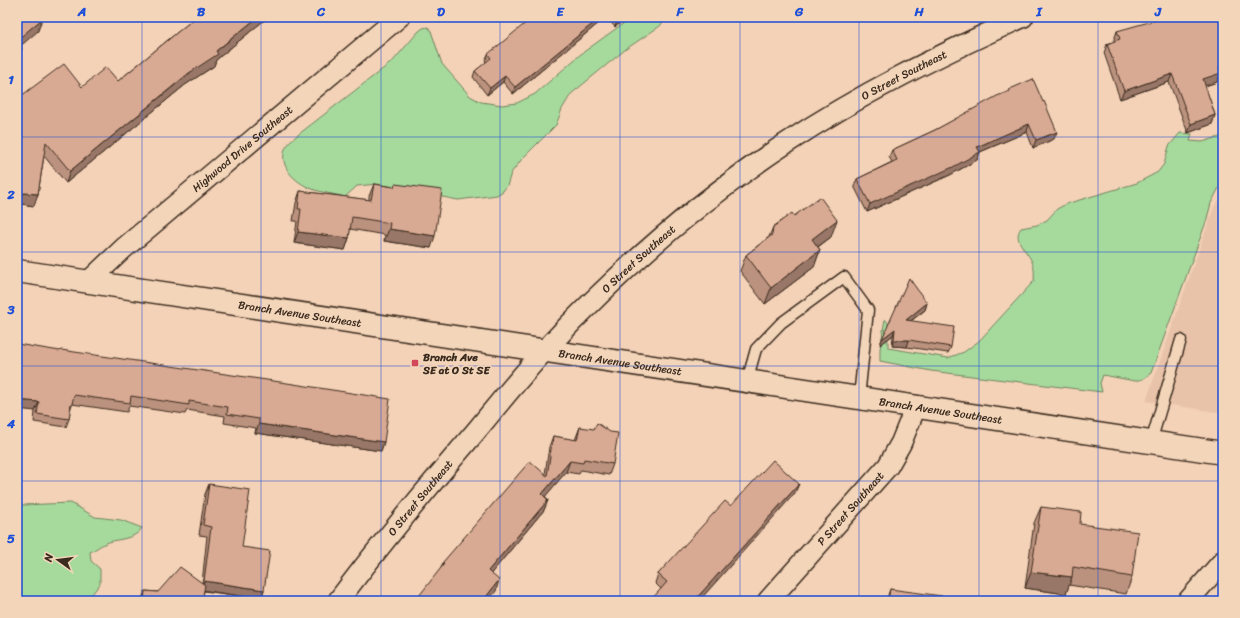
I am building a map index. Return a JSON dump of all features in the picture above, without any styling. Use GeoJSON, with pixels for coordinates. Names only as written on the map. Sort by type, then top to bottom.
{"type":"FeatureCollection","features":[{"type":"Feature","properties":{"kind":"main road","name":"Branch Avenue Southeast"},"geometry":{"type":"LineString","coordinates":[[17,271],[1223,452]]}},
{"type":"Feature","properties":{"kind":"street","name":"Highwood Drive Southeast"},"geometry":{"type":"LineString","coordinates":[[88,282],[124,248],[399,17]]}},
{"type":"Feature","properties":{"kind":"street","name":"O Street Southeast"},"geometry":{"type":"LineString","coordinates":[[338,601],[436,478],[545,350],[591,304],[665,236],[724,188],[825,118],[889,82],[1023,17]]}},
{"type":"Feature","properties":{"kind":"street","name":"P Street Southeast"},"geometry":{"type":"LineString","coordinates":[[768,601],[888,466],[901,443],[916,406]]}},
{"type":"Feature","properties":{"kind":"street"},"geometry":{"type":"LineString","coordinates":[[1188,601],[1223,561]]}},
{"type":"Feature","properties":{"kind":"lane"},"geometry":{"type":"LineString","coordinates":[[747,381],[756,349],[781,323],[844,277],[868,310],[859,398]]}},
{"type":"Feature","properties":{"kind":"lane"},"geometry":{"type":"LineString","coordinates":[[1151,442],[1181,340]]}},
{"type":"Feature","properties":{"kind":"shaded area"},"geometry":{"type":"Polygon","coordinates":[[[1223,194],[1223,413],[1146,401],[1214,207],[1223,194]]]}},
{"type":"Feature","properties":{"kind":"green space"},"geometry":{"type":"Polygon","coordinates":[[[637,17],[667,17],[660,26],[626,49],[571,94],[562,109],[556,125],[522,159],[511,173],[507,186],[497,195],[458,200],[377,184],[357,186],[345,197],[309,188],[291,175],[284,163],[285,149],[290,141],[393,61],[423,28],[428,27],[431,31],[442,64],[470,96],[481,102],[502,105],[517,103],[535,94],[581,54],[621,25],[637,17]]]}},
{"type":"Feature","properties":{"kind":"green space"},"geometry":{"type":"Polygon","coordinates":[[[1180,133],[1192,134],[1190,141],[1202,142],[1223,136],[1223,180],[1211,203],[1206,222],[1151,373],[1143,379],[1135,381],[1103,375],[1100,383],[1102,392],[931,371],[880,361],[880,349],[885,319],[888,323],[888,348],[948,358],[964,352],[979,341],[1034,281],[1033,265],[1018,237],[1021,228],[1037,225],[1047,220],[1057,209],[1066,204],[1137,183],[1158,172],[1164,164],[1169,146],[1180,133]]]}},
{"type":"Feature","properties":{"kind":"green space"},"geometry":{"type":"Polygon","coordinates":[[[71,503],[95,517],[121,520],[142,528],[134,535],[124,539],[108,542],[90,552],[91,561],[100,569],[100,584],[88,601],[17,601],[17,517],[22,505],[71,503]]]}},
{"type":"Feature","properties":{"kind":"building"},"geometry":{"type":"Polygon","coordinates":[[[17,17],[41,17],[42,19],[17,40],[17,17]]]}},
{"type":"Feature","properties":{"kind":"building"},"geometry":{"type":"Polygon","coordinates":[[[196,17],[258,17],[216,51],[218,54],[189,73],[70,171],[46,142],[38,194],[17,193],[17,99],[64,64],[82,87],[106,67],[118,81],[196,17]]]}},
{"type":"Feature","properties":{"kind":"building"},"geometry":{"type":"Polygon","coordinates":[[[533,17],[601,17],[515,87],[505,76],[490,88],[475,71],[491,58],[488,54],[533,17]]]}},
{"type":"Feature","properties":{"kind":"building"},"geometry":{"type":"Polygon","coordinates":[[[614,17],[621,17],[617,21],[614,17]]]}},
{"type":"Feature","properties":{"kind":"building"},"geometry":{"type":"Polygon","coordinates":[[[1167,17],[1223,17],[1223,66],[1219,67],[1221,73],[1203,79],[1215,115],[1191,124],[1172,74],[1124,91],[1107,44],[1120,39],[1117,31],[1167,17]]]}},
{"type":"Feature","properties":{"kind":"building"},"geometry":{"type":"Polygon","coordinates":[[[17,42],[22,48],[17,52],[17,42]]]}},
{"type":"Feature","properties":{"kind":"building"},"geometry":{"type":"Polygon","coordinates":[[[1033,79],[1057,132],[1036,140],[1029,124],[977,147],[980,152],[953,167],[870,204],[857,179],[897,160],[892,150],[935,130],[997,96],[1010,91],[1010,89],[1033,79]]]}},
{"type":"Feature","properties":{"kind":"building"},"geometry":{"type":"Polygon","coordinates":[[[374,184],[394,187],[395,184],[442,190],[435,236],[389,229],[390,223],[352,217],[349,238],[298,232],[301,209],[298,209],[300,191],[371,200],[374,184]]]}},
{"type":"Feature","properties":{"kind":"building"},"geometry":{"type":"Polygon","coordinates":[[[820,197],[837,220],[812,239],[820,250],[771,288],[746,255],[772,235],[773,227],[792,213],[794,216],[820,197]]]}},
{"type":"Feature","properties":{"kind":"building"},"geometry":{"type":"Polygon","coordinates":[[[909,278],[927,303],[906,320],[954,327],[951,347],[909,340],[894,340],[895,329],[882,339],[909,278]]]}},
{"type":"Feature","properties":{"kind":"building"},"geometry":{"type":"Polygon","coordinates":[[[17,344],[390,399],[384,442],[259,424],[259,419],[227,414],[228,407],[189,401],[189,405],[131,396],[130,403],[74,395],[69,419],[37,414],[39,402],[17,400],[17,344]]]}},
{"type":"Feature","properties":{"kind":"building"},"geometry":{"type":"Polygon","coordinates":[[[597,423],[610,432],[618,433],[613,464],[584,459],[583,463],[570,461],[542,494],[548,500],[488,571],[499,580],[483,601],[415,601],[444,564],[443,562],[530,461],[547,476],[553,436],[577,440],[580,427],[594,429],[597,423]]]}},
{"type":"Feature","properties":{"kind":"building"},"geometry":{"type":"Polygon","coordinates":[[[773,460],[799,484],[694,601],[650,601],[667,582],[658,574],[725,501],[731,506],[773,460]]]}},
{"type":"Feature","properties":{"kind":"building"},"geometry":{"type":"Polygon","coordinates":[[[209,484],[250,490],[242,547],[270,551],[264,590],[204,581],[211,527],[203,525],[209,484]]]}},
{"type":"Feature","properties":{"kind":"building"},"geometry":{"type":"Polygon","coordinates":[[[1041,507],[1081,512],[1080,524],[1138,532],[1132,577],[1073,567],[1072,577],[1031,572],[1041,507]]]}},
{"type":"Feature","properties":{"kind":"building"},"geometry":{"type":"Polygon","coordinates":[[[180,567],[205,585],[202,601],[144,601],[145,591],[158,592],[180,567]]]}},
{"type":"Feature","properties":{"kind":"building"},"geometry":{"type":"Polygon","coordinates":[[[890,589],[942,596],[942,601],[888,601],[890,589]]]}},
{"type":"Feature","properties":{"kind":"place","name":"Branch Ave SE at O St SE"},"geometry":{"type":"Point","coordinates":[415,363]}}]}
